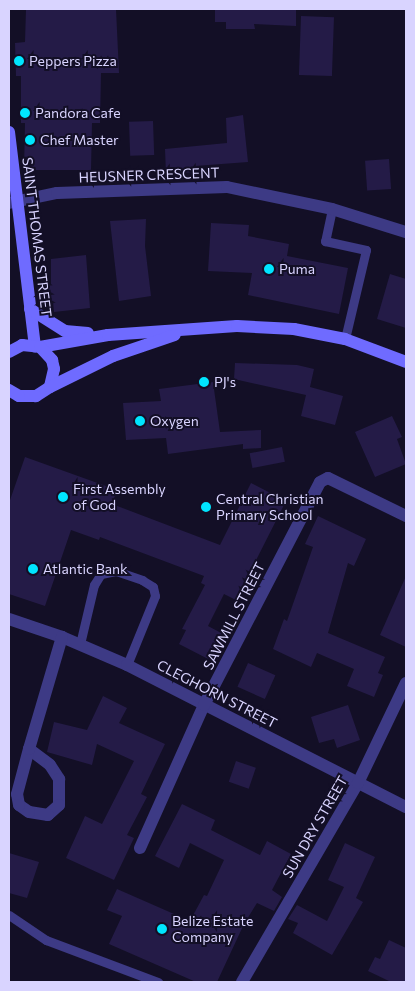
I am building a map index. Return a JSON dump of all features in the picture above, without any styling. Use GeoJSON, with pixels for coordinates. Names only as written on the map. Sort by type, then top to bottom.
{"type":"FeatureCollection","features":[{"type":"Feature","properties":{"kind":"main road","name":"SAINT THOMAS STREET"},"geometry":{"type":"LineString","coordinates":[[9,132],[13,202],[38,347]]}},
{"type":"Feature","properties":{"kind":"main road"},"geometry":{"type":"LineString","coordinates":[[30,309],[65,331],[108,335]]}},
{"type":"Feature","properties":{"kind":"main road"},"geometry":{"type":"LineString","coordinates":[[9,352],[22,345],[38,347],[108,335],[237,326],[284,328],[345,339],[406,362]]}},
{"type":"Feature","properties":{"kind":"main road"},"geometry":{"type":"LineString","coordinates":[[12,395],[36,396],[50,387],[113,356],[185,331]]}},
{"type":"Feature","properties":{"kind":"main road"},"geometry":{"type":"LineString","coordinates":[[38,347],[52,360],[53,378],[50,387]]}},
{"type":"Feature","properties":{"kind":"street","name":"HEUSNER CRESCENT"},"geometry":{"type":"LineString","coordinates":[[13,202],[57,193],[227,187],[332,209],[406,232]]}},
{"type":"Feature","properties":{"kind":"street","name":"SAWMILL STREET"},"geometry":{"type":"LineString","coordinates":[[140,848],[204,705],[320,482],[328,478],[406,516]]}},
{"type":"Feature","properties":{"kind":"street","name":"CLEGHORN STREET"},"geometry":{"type":"LineString","coordinates":[[9,619],[80,644],[127,665],[406,807]]}},
{"type":"Feature","properties":{"kind":"street"},"geometry":{"type":"LineString","coordinates":[[29,748],[50,765],[59,779],[59,805],[48,815],[29,812],[19,805],[16,794],[29,748],[62,637]]}},
{"type":"Feature","properties":{"kind":"street","name":"SUN DRY STREET"},"geometry":{"type":"LineString","coordinates":[[242,982],[358,783],[406,683]]}},
{"type":"Feature","properties":{"kind":"lane"},"geometry":{"type":"LineString","coordinates":[[332,209],[325,242],[366,250],[345,339]]}},
{"type":"Feature","properties":{"kind":"lane"},"geometry":{"type":"LineString","coordinates":[[80,644],[94,585],[101,574],[116,572],[142,580],[153,587],[154,596],[127,665]]}},
{"type":"Feature","properties":{"kind":"lane"},"geometry":{"type":"LineString","coordinates":[[9,915],[46,940],[158,982]]}},
{"type":"Feature","properties":{"kind":"building"},"geometry":{"type":"Polygon","coordinates":[[[26,9],[116,9],[119,73],[101,73],[100,123],[92,123],[91,170],[24,170],[25,123],[21,123],[21,76],[16,76],[15,43],[25,42],[26,9]]]}},
{"type":"Feature","properties":{"kind":"building"},"geometry":{"type":"Polygon","coordinates":[[[215,9],[296,9],[296,26],[254,24],[255,29],[226,29],[226,22],[215,22],[215,9]]]}},
{"type":"Feature","properties":{"kind":"building"},"geometry":{"type":"Polygon","coordinates":[[[301,16],[334,17],[332,76],[299,75],[301,16]]]}},
{"type":"Feature","properties":{"kind":"building"},"geometry":{"type":"Polygon","coordinates":[[[243,115],[248,162],[195,166],[195,172],[166,174],[165,149],[227,143],[226,118],[243,115]]]}},
{"type":"Feature","properties":{"kind":"building"},"geometry":{"type":"Polygon","coordinates":[[[153,121],[154,155],[130,156],[129,122],[153,121]]]}},
{"type":"Feature","properties":{"kind":"building"},"geometry":{"type":"Polygon","coordinates":[[[389,159],[391,189],[367,191],[365,161],[389,159]]]}},
{"type":"Feature","properties":{"kind":"building"},"geometry":{"type":"Polygon","coordinates":[[[146,219],[145,246],[151,296],[119,301],[110,221],[146,219]]]}},
{"type":"Feature","properties":{"kind":"building"},"geometry":{"type":"Polygon","coordinates":[[[211,223],[249,225],[248,236],[289,244],[287,256],[348,268],[339,314],[248,295],[252,273],[208,271],[211,223]]]}},
{"type":"Feature","properties":{"kind":"building"},"geometry":{"type":"Polygon","coordinates":[[[86,255],[90,308],[54,312],[53,301],[46,302],[45,285],[51,284],[51,259],[86,255]]]}},
{"type":"Feature","properties":{"kind":"building"},"geometry":{"type":"Polygon","coordinates":[[[390,274],[406,279],[406,328],[377,319],[390,274]]]}},
{"type":"Feature","properties":{"kind":"building"},"geometry":{"type":"Polygon","coordinates":[[[235,363],[297,365],[314,369],[310,387],[343,396],[335,425],[301,416],[306,395],[234,379],[235,363]]]}},
{"type":"Feature","properties":{"kind":"building"},"geometry":{"type":"Polygon","coordinates":[[[213,382],[220,432],[261,430],[261,448],[243,449],[243,444],[168,454],[166,438],[126,440],[123,403],[161,401],[159,389],[213,382]]]}},
{"type":"Feature","properties":{"kind":"building"},"geometry":{"type":"Polygon","coordinates":[[[392,416],[402,437],[397,439],[406,464],[375,477],[355,432],[392,416]]]}},
{"type":"Feature","properties":{"kind":"building"},"geometry":{"type":"Polygon","coordinates":[[[282,447],[285,462],[252,468],[250,453],[282,447]]]}},
{"type":"Feature","properties":{"kind":"building"},"geometry":{"type":"Polygon","coordinates":[[[25,457],[117,490],[112,504],[220,545],[251,483],[286,501],[236,600],[224,594],[208,626],[225,635],[212,661],[179,644],[186,630],[182,629],[205,585],[201,583],[204,576],[100,537],[99,540],[71,530],[45,606],[9,594],[9,503],[25,457]]]}},
{"type":"Feature","properties":{"kind":"building"},"geometry":{"type":"Polygon","coordinates":[[[318,516],[366,539],[354,566],[348,563],[328,633],[385,657],[378,673],[383,675],[374,697],[347,686],[354,669],[317,653],[311,667],[273,649],[284,619],[287,621],[313,547],[305,544],[318,516]]]}},
{"type":"Feature","properties":{"kind":"building"},"geometry":{"type":"Polygon","coordinates":[[[406,576],[406,647],[380,635],[406,576]]]}},
{"type":"Feature","properties":{"kind":"building"},"geometry":{"type":"Polygon","coordinates":[[[248,663],[275,675],[265,699],[237,687],[248,663]]]}},
{"type":"Feature","properties":{"kind":"building"},"geometry":{"type":"Polygon","coordinates":[[[103,696],[127,708],[119,723],[165,744],[141,794],[147,797],[127,835],[134,838],[114,880],[66,858],[85,816],[102,824],[134,761],[97,744],[92,765],[47,752],[54,722],[87,730],[103,696]]]}},
{"type":"Feature","properties":{"kind":"building"},"geometry":{"type":"Polygon","coordinates":[[[348,705],[360,740],[337,748],[334,739],[319,743],[311,717],[348,705]]]}},
{"type":"Feature","properties":{"kind":"building"},"geometry":{"type":"Polygon","coordinates":[[[236,761],[256,768],[249,789],[229,782],[236,761]]]}},
{"type":"Feature","properties":{"kind":"building"},"geometry":{"type":"Polygon","coordinates":[[[182,804],[215,820],[211,830],[260,855],[267,841],[291,854],[272,890],[282,897],[274,911],[257,903],[244,924],[217,982],[196,982],[109,944],[122,916],[107,910],[117,889],[190,921],[204,895],[207,896],[224,860],[190,843],[179,868],[155,856],[182,804]]]}},
{"type":"Feature","properties":{"kind":"building"},"geometry":{"type":"Polygon","coordinates":[[[345,843],[375,857],[356,898],[363,902],[332,955],[293,933],[298,923],[288,919],[297,905],[327,921],[344,887],[328,880],[345,843]]]}},
{"type":"Feature","properties":{"kind":"building"},"geometry":{"type":"Polygon","coordinates":[[[9,853],[39,862],[27,898],[9,893],[9,853]]]}},
{"type":"Feature","properties":{"kind":"building"},"geometry":{"type":"Polygon","coordinates":[[[389,940],[406,948],[406,982],[391,982],[368,971],[375,957],[380,959],[389,940]]]}},
{"type":"Feature","properties":{"kind":"place","name":"Peppers Pizza"},"geometry":{"type":"Point","coordinates":[19,61]}},
{"type":"Feature","properties":{"kind":"place","name":"Pandora Cafe"},"geometry":{"type":"Point","coordinates":[25,113]}},
{"type":"Feature","properties":{"kind":"place","name":"Chef Master"},"geometry":{"type":"Point","coordinates":[30,140]}},
{"type":"Feature","properties":{"kind":"place","name":"Puma"},"geometry":{"type":"Point","coordinates":[269,269]}},
{"type":"Feature","properties":{"kind":"place","name":"PJ's"},"geometry":{"type":"Point","coordinates":[204,382]}},
{"type":"Feature","properties":{"kind":"place","name":"Oxygen"},"geometry":{"type":"Point","coordinates":[140,421]}},
{"type":"Feature","properties":{"kind":"place","name":"First Assembly of God"},"geometry":{"type":"Point","coordinates":[63,497]}},
{"type":"Feature","properties":{"kind":"place","name":"Central Christian Primary School"},"geometry":{"type":"Point","coordinates":[206,507]}},
{"type":"Feature","properties":{"kind":"place","name":"Atlantic Bank"},"geometry":{"type":"Point","coordinates":[33,569]}},
{"type":"Feature","properties":{"kind":"place","name":"Belize Estate Company"},"geometry":{"type":"Point","coordinates":[162,929]}}]}
